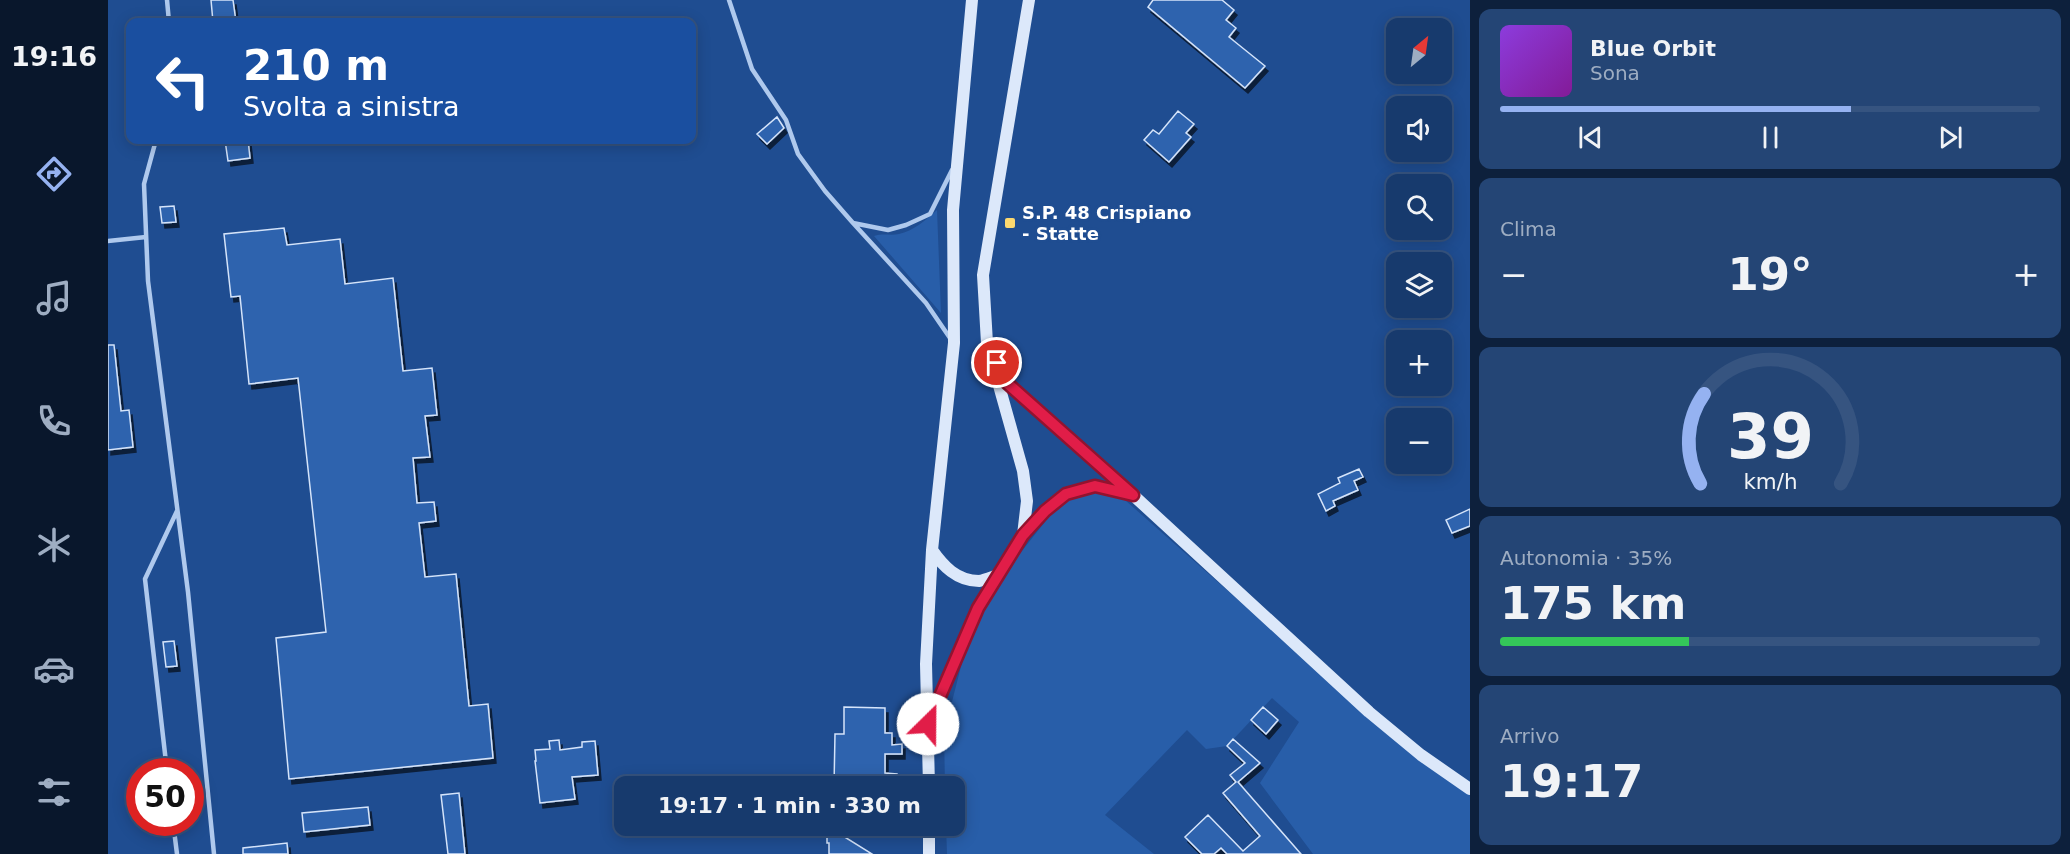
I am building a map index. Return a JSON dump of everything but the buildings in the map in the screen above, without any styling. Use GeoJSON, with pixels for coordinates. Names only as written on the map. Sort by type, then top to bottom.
{"type":"FeatureCollection","features":[{"type":"Feature","properties":{"kind":"main road"},"geometry":{"type":"LineString","coordinates":[[929,776],[926,664],[932,549],[954,343],[953,210],[972,0]]}},
{"type":"Feature","properties":{"kind":"main road"},"geometry":{"type":"LineString","coordinates":[[928,724],[978,608],[1023,535],[1027,501],[1023,471],[987,343],[983,274],[1029,0]]}},
{"type":"Feature","properties":{"kind":"main road"},"geometry":{"type":"LineString","coordinates":[[1133,495],[1369,712],[1421,755],[1470,789]]}},
{"type":"Feature","properties":{"kind":"main road"},"geometry":{"type":"LineString","coordinates":[[932,549],[944,567],[958,576],[979,581],[998,575]]}},
{"type":"Feature","properties":{"kind":"main road"},"geometry":{"type":"LineString","coordinates":[[929,836],[929,854]]}},
{"type":"Feature","properties":{"kind":"street"},"geometry":{"type":"LineString","coordinates":[[987,343],[1007,383],[1133,495]]}},
{"type":"Feature","properties":{"kind":"street"},"geometry":{"type":"LineString","coordinates":[[1023,535],[1045,511],[1066,494],[1095,486],[1133,495]]}},
{"type":"Feature","properties":{"kind":"lane"},"geometry":{"type":"LineString","coordinates":[[167,0],[169,18]]}},
{"type":"Feature","properties":{"kind":"lane"},"geometry":{"type":"LineString","coordinates":[[729,0],[752,69],[786,120],[798,154],[825,191],[926,303],[954,343]]}},
{"type":"Feature","properties":{"kind":"lane"},"geometry":{"type":"LineString","coordinates":[[155,144],[144,184],[148,281],[188,592],[214,854]]}},
{"type":"Feature","properties":{"kind":"lane"},"geometry":{"type":"LineString","coordinates":[[854,223],[888,230],[930,214],[956,160]]}},
{"type":"Feature","properties":{"kind":"lane"},"geometry":{"type":"LineString","coordinates":[[108,241],[146,237]]}},
{"type":"Feature","properties":{"kind":"lane"},"geometry":{"type":"LineString","coordinates":[[166,758],[146,579],[177,511]]}},
{"type":"Feature","properties":{"kind":"lane"},"geometry":{"type":"LineString","coordinates":[[175,836],[177,854]]}},
{"type":"Feature","properties":{"kind":"shaded area"},"geometry":{"type":"Polygon","coordinates":[[[937,210],[941,313],[874,236],[904,233],[919,225],[937,210]]]}},
{"type":"Feature","properties":{"kind":"shaded area"},"geometry":{"type":"Polygon","coordinates":[[[1084,491],[1117,493],[1415,756],[1470,794],[1470,854],[1313,854],[1260,783],[1299,722],[1272,698],[1227,746],[1206,749],[1187,730],[1105,815],[1154,854],[947,854],[946,836],[965,836],[965,776],[945,776],[944,733],[968,639],[1010,566],[1059,504],[1084,491]]]}},
{"type":"Feature","properties":{"kind":"place","name":"S.P. 48 Crispiano - Statte"},"geometry":{"type":"Point","coordinates":[1010,223]}},
{"type":"Feature","properties":{"kind":"route"},"geometry":{"type":"LineString","coordinates":[[928,724],[978,608],[1023,535],[1045,511],[1066,494],[1095,486],[1133,495],[1007,383],[997,363]]}}]}
